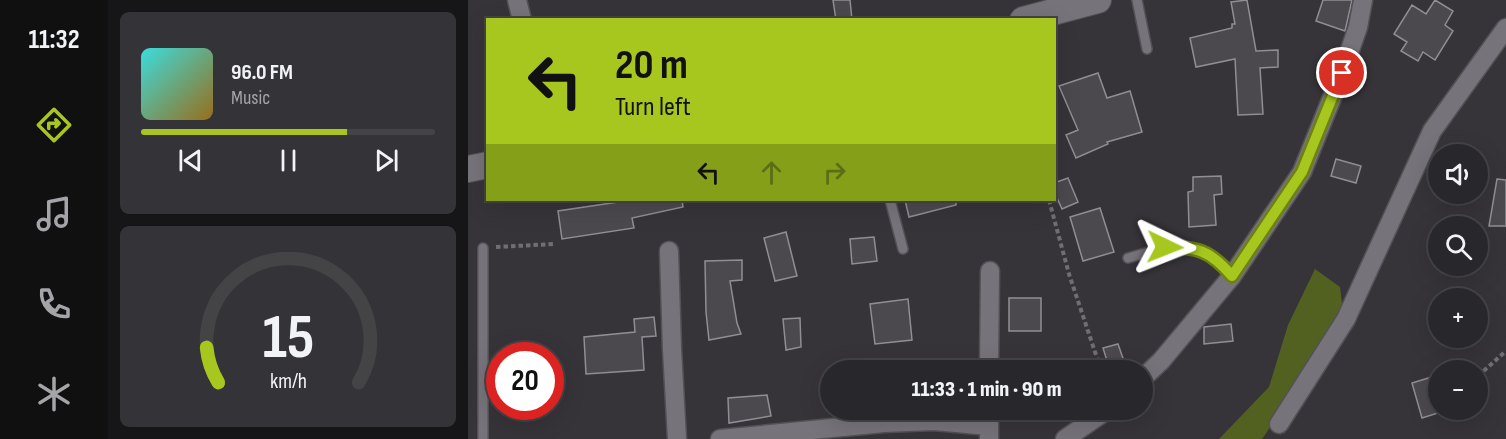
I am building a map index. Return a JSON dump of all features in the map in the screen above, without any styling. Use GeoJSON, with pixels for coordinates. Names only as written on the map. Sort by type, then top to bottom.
{"type":"FeatureCollection","features":[{"type":"Feature","properties":{"kind":"main road"},"geometry":{"type":"LineString","coordinates":[[1026,18],[1047,6],[1098,0]]}},
{"type":"Feature","properties":{"kind":"main road"},"geometry":{"type":"LineString","coordinates":[[468,169],[486,165]]}},
{"type":"Feature","properties":{"kind":"street"},"geometry":{"type":"LineString","coordinates":[[517,0],[522,18]]}},
{"type":"Feature","properties":{"kind":"street"},"geometry":{"type":"LineString","coordinates":[[1153,369],[1232,276],[1302,172],[1342,73],[1358,27],[1363,0]]}},
{"type":"Feature","properties":{"kind":"street"},"geometry":{"type":"LineString","coordinates":[[1279,424],[1346,319],[1432,131],[1506,28]]}},
{"type":"Feature","properties":{"kind":"street"},"geometry":{"type":"LineString","coordinates":[[669,250],[677,439]]}},
{"type":"Feature","properties":{"kind":"street"},"geometry":{"type":"LineString","coordinates":[[989,360],[990,271]]}},
{"type":"Feature","properties":{"kind":"street"},"geometry":{"type":"LineString","coordinates":[[1065,439],[1093,420]]}},
{"type":"Feature","properties":{"kind":"street"},"geometry":{"type":"LineString","coordinates":[[720,439],[884,423],[934,421],[989,425]]}},
{"type":"Feature","properties":{"kind":"lane"},"geometry":{"type":"LineString","coordinates":[[1137,0],[1148,49]]}},
{"type":"Feature","properties":{"kind":"lane"},"geometry":{"type":"LineString","coordinates":[[890,201],[903,249]]}},
{"type":"Feature","properties":{"kind":"lane"},"geometry":{"type":"LineString","coordinates":[[1128,258],[1165,247],[1192,247],[1220,262],[1232,276]]}},
{"type":"Feature","properties":{"kind":"lane"},"geometry":{"type":"LineString","coordinates":[[483,248],[483,439]]}},
{"type":"Feature","properties":{"kind":"path"},"geometry":{"type":"LineString","coordinates":[[1049,201],[1069,274],[1098,360]]}},
{"type":"Feature","properties":{"kind":"path"},"geometry":{"type":"LineString","coordinates":[[483,248],[555,244]]}},
{"type":"Feature","properties":{"kind":"path"},"geometry":{"type":"LineString","coordinates":[[1488,367],[1506,351]]}},
{"type":"Feature","properties":{"kind":"green space"},"geometry":{"type":"Polygon","coordinates":[[[1315,269],[1340,287],[1344,320],[1262,439],[1219,439],[1269,387],[1288,325],[1315,269]]]}},
{"type":"Feature","properties":{"kind":"building"},"geometry":{"type":"Polygon","coordinates":[[[833,0],[850,0],[852,18],[836,18],[833,0]]]}},
{"type":"Feature","properties":{"kind":"building"},"geometry":{"type":"Polygon","coordinates":[[[1247,0],[1256,51],[1278,50],[1278,67],[1260,68],[1263,114],[1238,115],[1235,59],[1196,67],[1190,38],[1232,28],[1232,24],[1235,24],[1231,2],[1247,0]]]}},
{"type":"Feature","properties":{"kind":"building"},"geometry":{"type":"Polygon","coordinates":[[[1323,0],[1352,0],[1345,31],[1316,21],[1323,0]]]}},
{"type":"Feature","properties":{"kind":"building"},"geometry":{"type":"Polygon","coordinates":[[[1435,0],[1453,11],[1445,25],[1453,31],[1435,60],[1423,52],[1418,61],[1401,51],[1407,42],[1394,34],[1412,5],[1426,14],[1435,0]]]}},
{"type":"Feature","properties":{"kind":"building"},"geometry":{"type":"Polygon","coordinates":[[[1098,73],[1107,98],[1130,91],[1142,132],[1107,142],[1108,144],[1076,158],[1066,135],[1078,130],[1059,86],[1098,73]]]}},
{"type":"Feature","properties":{"kind":"building"},"geometry":{"type":"Polygon","coordinates":[[[1336,159],[1361,166],[1356,183],[1331,176],[1336,159]]]}},
{"type":"Feature","properties":{"kind":"building"},"geometry":{"type":"Polygon","coordinates":[[[1221,176],[1222,194],[1214,195],[1216,225],[1189,227],[1188,192],[1193,191],[1193,177],[1221,176]]]}},
{"type":"Feature","properties":{"kind":"building"},"geometry":{"type":"Polygon","coordinates":[[[1068,178],[1078,202],[1062,209],[1056,196],[1056,182],[1068,178]]]}},
{"type":"Feature","properties":{"kind":"building"},"geometry":{"type":"Polygon","coordinates":[[[1497,179],[1506,180],[1506,226],[1489,226],[1497,179]]]}},
{"type":"Feature","properties":{"kind":"building"},"geometry":{"type":"Polygon","coordinates":[[[625,201],[682,201],[683,207],[632,218],[634,228],[562,239],[558,211],[625,201]]]}},
{"type":"Feature","properties":{"kind":"building"},"geometry":{"type":"Polygon","coordinates":[[[905,201],[956,201],[956,205],[909,217],[905,201]]]}},
{"type":"Feature","properties":{"kind":"building"},"geometry":{"type":"Polygon","coordinates":[[[1100,208],[1114,252],[1083,261],[1070,217],[1100,208]]]}},
{"type":"Feature","properties":{"kind":"building"},"geometry":{"type":"Polygon","coordinates":[[[786,232],[797,276],[775,281],[764,238],[786,232]]]}},
{"type":"Feature","properties":{"kind":"building"},"geometry":{"type":"Polygon","coordinates":[[[874,237],[877,261],[852,264],[850,239],[874,237]]]}},
{"type":"Feature","properties":{"kind":"building"},"geometry":{"type":"Polygon","coordinates":[[[742,260],[742,280],[730,281],[741,334],[709,340],[705,261],[742,260]]]}},
{"type":"Feature","properties":{"kind":"building"},"geometry":{"type":"Polygon","coordinates":[[[1009,298],[1041,298],[1041,331],[1009,331],[1009,298]]]}},
{"type":"Feature","properties":{"kind":"building"},"geometry":{"type":"Polygon","coordinates":[[[908,299],[912,340],[875,344],[870,304],[908,299]]]}},
{"type":"Feature","properties":{"kind":"building"},"geometry":{"type":"Polygon","coordinates":[[[654,317],[656,336],[642,337],[644,370],[586,374],[584,337],[635,332],[634,319],[654,317]]]}},
{"type":"Feature","properties":{"kind":"building"},"geometry":{"type":"Polygon","coordinates":[[[800,318],[801,347],[786,350],[783,319],[800,318]]]}},
{"type":"Feature","properties":{"kind":"building"},"geometry":{"type":"Polygon","coordinates":[[[1231,324],[1233,341],[1204,344],[1204,327],[1231,324]]]}},
{"type":"Feature","properties":{"kind":"building"},"geometry":{"type":"Polygon","coordinates":[[[1118,344],[1124,360],[1107,360],[1103,348],[1118,344]]]}},
{"type":"Feature","properties":{"kind":"building"},"geometry":{"type":"Polygon","coordinates":[[[1428,378],[1428,416],[1422,418],[1412,383],[1428,378]]]}},
{"type":"Feature","properties":{"kind":"building"},"geometry":{"type":"Polygon","coordinates":[[[767,395],[771,416],[729,423],[728,398],[767,395]]]}},
{"type":"Feature","properties":{"kind":"route"},"geometry":{"type":"LineString","coordinates":[[1165,247],[1192,247],[1220,262],[1232,276],[1302,172],[1342,73]]}}]}
